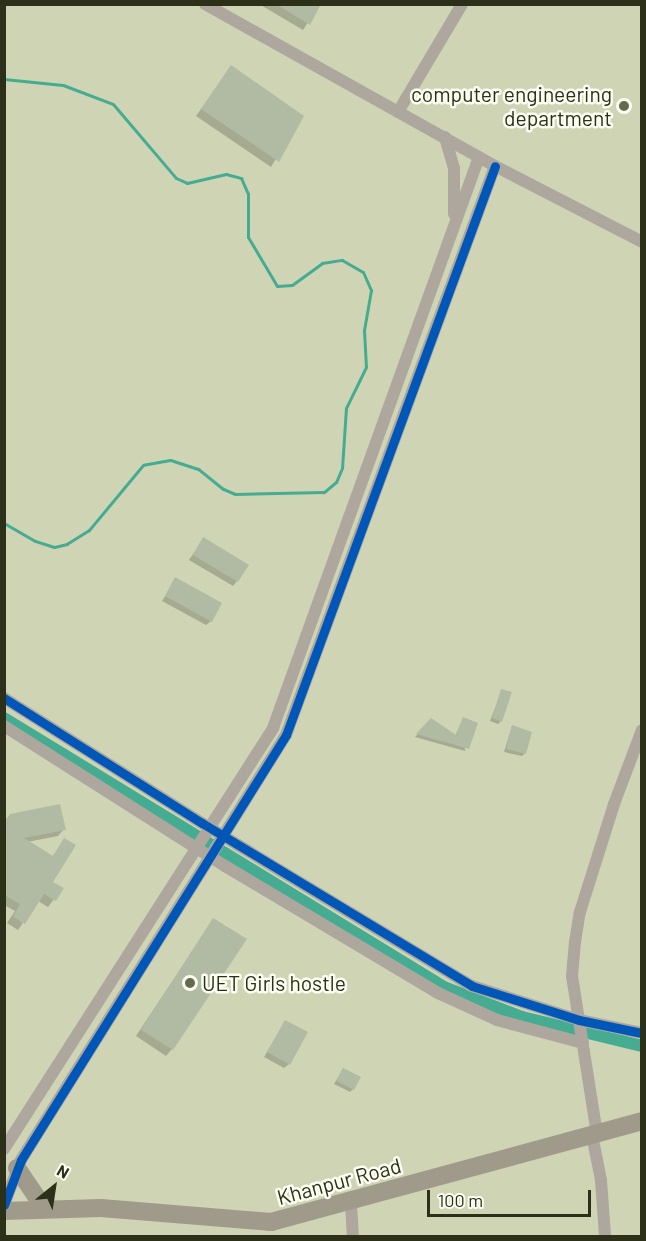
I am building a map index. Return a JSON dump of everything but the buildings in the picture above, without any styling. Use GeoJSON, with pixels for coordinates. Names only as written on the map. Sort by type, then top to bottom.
{"type":"FeatureCollection","features":[{"type":"Feature","properties":{"kind":"highway","name":"Khanpur Road"},"geometry":{"type":"LineString","coordinates":[[4,1211],[44,1208],[134,1209],[271,1222],[642,1121]]}},
{"type":"Feature","properties":{"kind":"highway"},"geometry":{"type":"LineString","coordinates":[[10,1176],[44,1208]]}},
{"type":"Feature","properties":{"kind":"street"},"geometry":{"type":"LineString","coordinates":[[398,112],[462,4]]}},
{"type":"Feature","properties":{"kind":"street"},"geometry":{"type":"LineString","coordinates":[[208,5],[445,138],[642,242]]}},
{"type":"Feature","properties":{"kind":"street"},"geometry":{"type":"LineString","coordinates":[[445,138],[455,179],[453,227]]}},
{"type":"Feature","properties":{"kind":"street"},"geometry":{"type":"LineString","coordinates":[[4,1149],[273,728],[480,157]]}},
{"type":"Feature","properties":{"kind":"street"},"geometry":{"type":"LineString","coordinates":[[4,1205],[10,1176],[286,735],[495,165]]}},
{"type":"Feature","properties":{"kind":"street"},"geometry":{"type":"LineString","coordinates":[[4,698],[202,823],[472,986],[581,1031]]}},
{"type":"Feature","properties":{"kind":"street"},"geometry":{"type":"LineString","coordinates":[[4,726],[225,866],[438,993],[498,1020],[581,1031],[642,1033]]}},
{"type":"Feature","properties":{"kind":"street"},"geometry":{"type":"LineString","coordinates":[[605,1236],[601,1180],[572,976],[580,912],[642,730]]}},
{"type":"Feature","properties":{"kind":"street"},"geometry":{"type":"LineString","coordinates":[[351,1202],[353,1236]]}},
{"type":"Feature","properties":{"kind":"waterway"},"geometry":{"type":"LineString","coordinates":[[4,79],[63,85],[113,104],[176,178],[187,183],[226,174],[241,178],[248,194],[248,237],[277,286],[292,285],[322,263],[342,260],[363,272],[371,290],[364,330],[366,367],[346,408],[342,468],[336,482],[324,492],[235,494],[223,489],[198,469],[170,460],[143,465],[89,530],[67,544],[54,547],[35,541],[4,523]]}},
{"type":"Feature","properties":{"kind":"waterway"},"geometry":{"type":"LineString","coordinates":[[4,718],[444,987],[522,1017],[642,1046]]}},
{"type":"Feature","properties":{"kind":"cycle path"},"geometry":{"type":"LineString","coordinates":[[4,1205],[21,1160],[286,735],[495,166]]}},
{"type":"Feature","properties":{"kind":"cycle path"},"geometry":{"type":"LineString","coordinates":[[4,698],[202,823],[472,986],[579,1020],[642,1033]]}},
{"type":"Feature","properties":{"kind":"place","name":"computer engineering department"},"geometry":{"type":"Point","coordinates":[624,106]}},
{"type":"Feature","properties":{"kind":"place","name":"UET Girls hostle"},"geometry":{"type":"Point","coordinates":[190,983]}}]}
